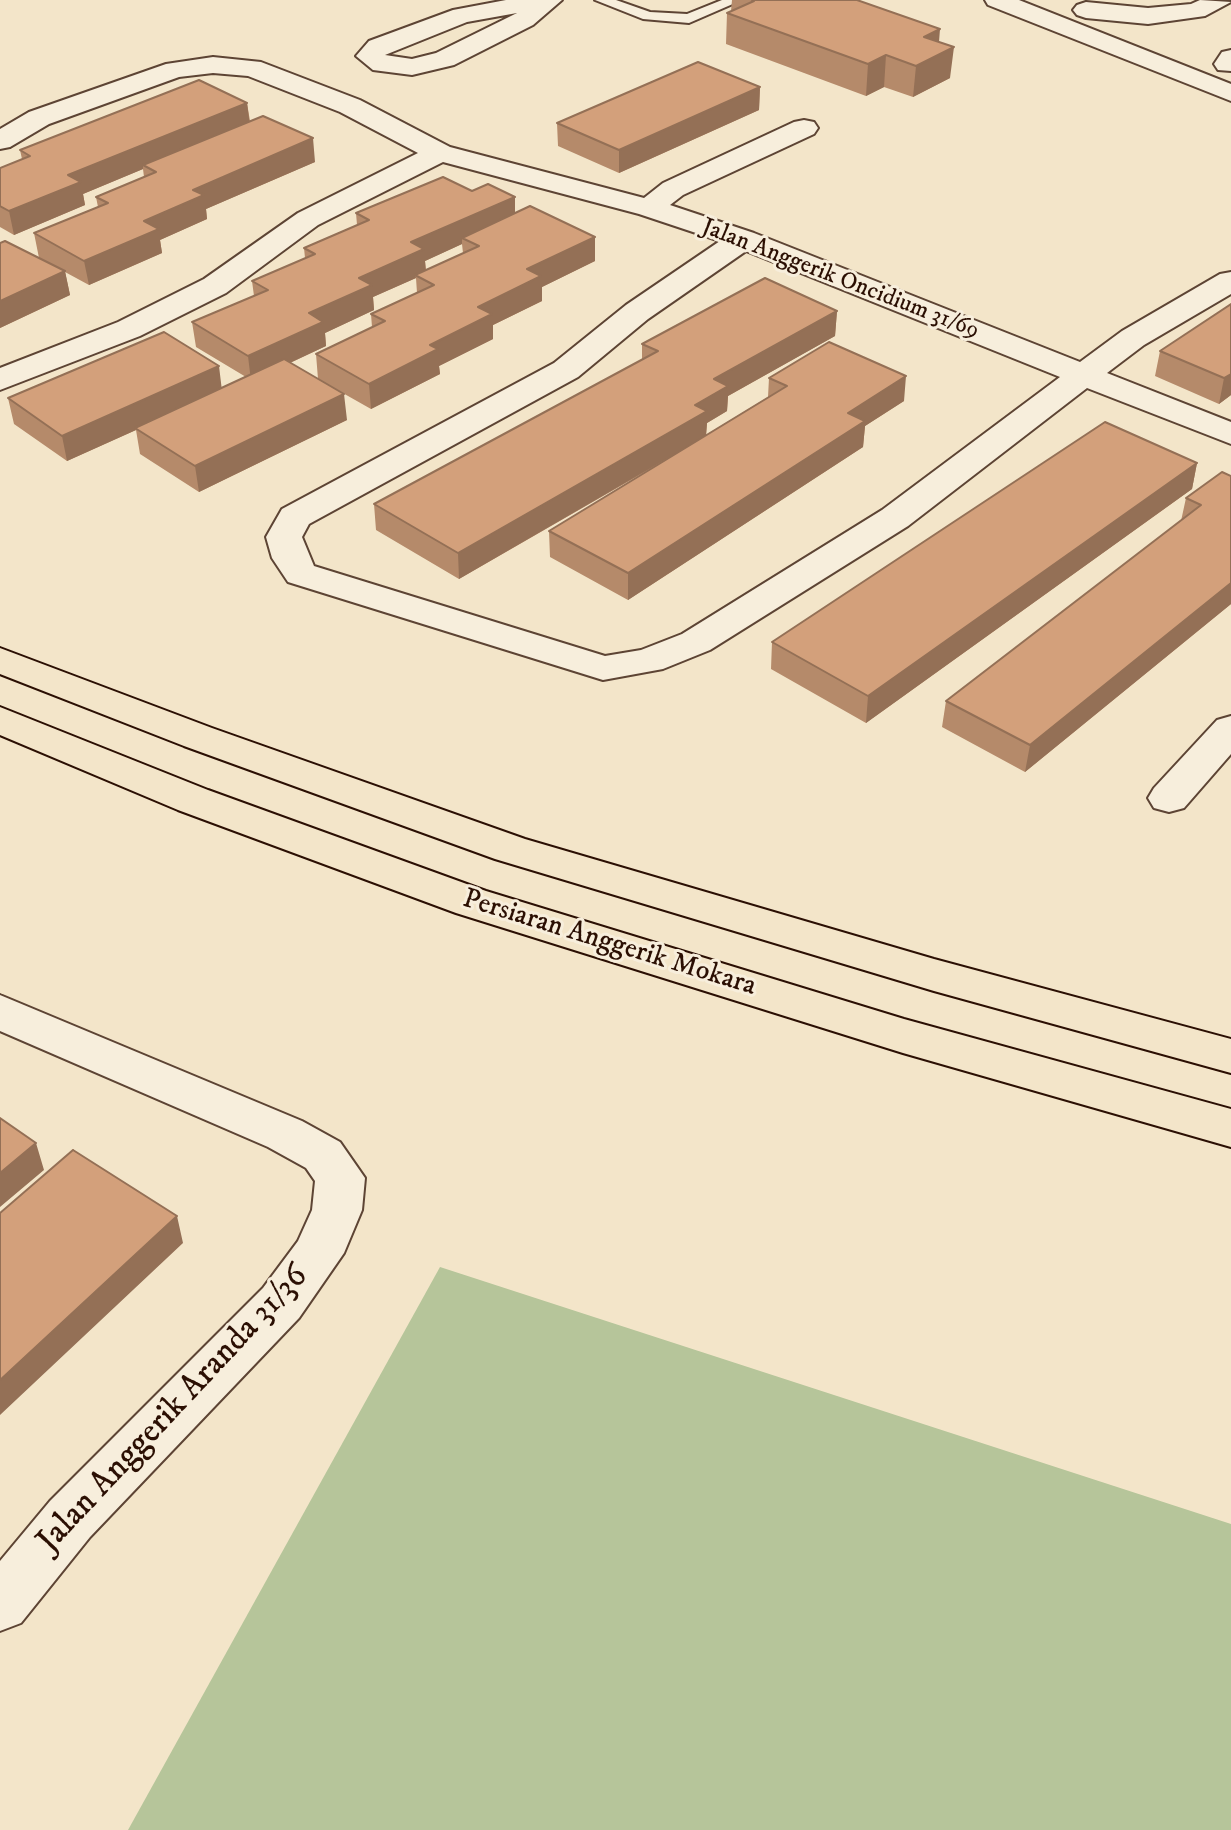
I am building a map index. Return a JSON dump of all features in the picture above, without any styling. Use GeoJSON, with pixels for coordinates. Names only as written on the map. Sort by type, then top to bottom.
{"type":"FeatureCollection","features":[{"type":"Feature","properties":{"kind":"main road"},"geometry":{"type":"LineString","coordinates":[[0,660],[198,737],[510,849],[934,975],[1231,1056]]}},
{"type":"Feature","properties":{"kind":"main road","name":"Persiaran Anggerik Mokara"},"geometry":{"type":"LineString","coordinates":[[0,720],[193,800],[471,902],[903,1036],[1231,1128]]}},
{"type":"Feature","properties":{"kind":"street"},"geometry":{"type":"LineString","coordinates":[[997,0],[1231,93]]}},
{"type":"Feature","properties":{"kind":"street"},"geometry":{"type":"LineString","coordinates":[[1059,0],[1171,42]]}},
{"type":"Feature","properties":{"kind":"street"},"geometry":{"type":"LineString","coordinates":[[1086,10],[1148,16],[1196,11],[1220,0]]}},
{"type":"Feature","properties":{"kind":"street"},"geometry":{"type":"LineString","coordinates":[[549,1],[524,20],[445,59],[412,67],[382,64],[369,56],[378,47],[462,15],[549,1]]}},
{"type":"Feature","properties":{"kind":"street"},"geometry":{"type":"LineString","coordinates":[[1199,53],[1230,62]]}},
{"type":"Feature","properties":{"kind":"street","name":"Jalan Anggerik Oncidium 31/69"},"geometry":{"type":"LineString","coordinates":[[0,141],[39,118],[175,70],[213,65],[252,68],[336,100],[440,153],[649,208],[743,239],[1231,434]]}},
{"type":"Feature","properties":{"kind":"street"},"geometry":{"type":"LineString","coordinates":[[649,208],[673,189],[804,128]]}},
{"type":"Feature","properties":{"kind":"street"},"geometry":{"type":"LineString","coordinates":[[0,380],[129,329],[215,286],[308,219],[440,153]]}},
{"type":"Feature","properties":{"kind":"street"},"geometry":{"type":"LineString","coordinates":[[743,239],[637,312],[566,370],[295,517],[284,537],[290,558],[301,574],[603,668],[649,661],[696,642],[895,518],[1133,338],[1231,281]]}},
{"type":"Feature","properties":{"kind":"street"},"geometry":{"type":"LineString","coordinates":[[1169,798],[1231,729]]}},
{"type":"Feature","properties":{"kind":"street","name":"Jalan Anggerik Aranda 31/36"},"geometry":{"type":"LineString","coordinates":[[0,1012],[285,1134],[323,1155],[340,1178],[337,1210],[318,1253],[281,1303],[70,1519],[0,1604]]}},
{"type":"Feature","properties":{"kind":"lane"},"geometry":{"type":"LineString","coordinates":[[602,0],[648,16],[689,19],[735,0]]}},
{"type":"Feature","properties":{"kind":"green space"},"geometry":{"type":"Polygon","coordinates":[[[440,1267],[1231,1524],[1231,1830],[128,1830],[440,1267]]]}},
{"type":"Feature","properties":{"kind":"building"},"geometry":{"type":"Polygon","coordinates":[[[752,0],[857,0],[940,29],[924,37],[954,47],[916,66],[886,55],[868,64],[727,13],[752,0]]]}},
{"type":"Feature","properties":{"kind":"building"},"geometry":{"type":"Polygon","coordinates":[[[698,62],[760,87],[619,150],[557,123],[698,62]]]}},
{"type":"Feature","properties":{"kind":"building"},"geometry":{"type":"Polygon","coordinates":[[[199,80],[247,103],[68,175],[81,182],[9,211],[0,206],[0,168],[30,156],[20,150],[199,80]]]}},
{"type":"Feature","properties":{"kind":"building"},"geometry":{"type":"Polygon","coordinates":[[[263,116],[313,138],[193,190],[204,195],[144,221],[159,229],[84,261],[34,233],[108,203],[96,197],[156,172],[143,165],[263,116]]]}},
{"type":"Feature","properties":{"kind":"building"},"geometry":{"type":"Polygon","coordinates":[[[443,177],[472,191],[488,184],[515,197],[411,242],[424,249],[359,278],[372,285],[309,313],[323,322],[248,356],[192,322],[268,290],[252,281],[315,254],[304,248],[369,220],[356,213],[443,177]]]}},
{"type":"Feature","properties":{"kind":"building"},"geometry":{"type":"Polygon","coordinates":[[[530,206],[595,237],[527,269],[541,276],[478,307],[492,314],[430,345],[438,349],[369,384],[316,354],[385,321],[371,314],[434,285],[415,275],[479,246],[462,238],[530,206]]]}},
{"type":"Feature","properties":{"kind":"building"},"geometry":{"type":"Polygon","coordinates":[[[5,241],[65,271],[0,301],[0,243],[5,241]]]}},
{"type":"Feature","properties":{"kind":"building"},"geometry":{"type":"Polygon","coordinates":[[[765,278],[837,311],[714,379],[728,386],[695,405],[707,411],[458,553],[374,504],[658,351],[642,344],[765,278]]]}},
{"type":"Feature","properties":{"kind":"building"},"geometry":{"type":"Polygon","coordinates":[[[1231,304],[1231,374],[1224,378],[1160,351],[1231,304]]]}},
{"type":"Feature","properties":{"kind":"building"},"geometry":{"type":"Polygon","coordinates":[[[164,332],[219,366],[62,436],[8,398],[164,332]]]}},
{"type":"Feature","properties":{"kind":"building"},"geometry":{"type":"Polygon","coordinates":[[[829,342],[906,376],[848,413],[865,421],[628,573],[549,531],[787,386],[769,378],[829,342]]]}},
{"type":"Feature","properties":{"kind":"building"},"geometry":{"type":"Polygon","coordinates":[[[284,359],[344,394],[195,466],[135,428],[284,359]]]}},
{"type":"Feature","properties":{"kind":"building"},"geometry":{"type":"Polygon","coordinates":[[[1105,422],[1197,463],[868,696],[772,642],[1105,422]]]}},
{"type":"Feature","properties":{"kind":"building"},"geometry":{"type":"Polygon","coordinates":[[[1222,472],[1231,476],[1231,583],[1030,745],[946,701],[1201,505],[1186,498],[1222,472]]]}},
{"type":"Feature","properties":{"kind":"building"},"geometry":{"type":"Polygon","coordinates":[[[0,1118],[36,1143],[0,1173],[0,1118]]]}},
{"type":"Feature","properties":{"kind":"building"},"geometry":{"type":"Polygon","coordinates":[[[73,1150],[177,1216],[0,1380],[0,1213],[73,1150]]]}}]}
